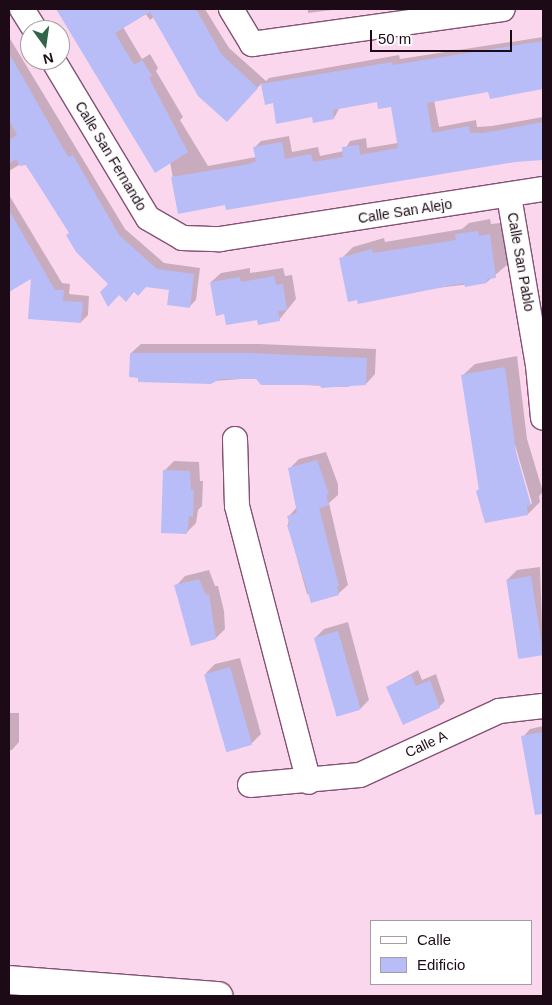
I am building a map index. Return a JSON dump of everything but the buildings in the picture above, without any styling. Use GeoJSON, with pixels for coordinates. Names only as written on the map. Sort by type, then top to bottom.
{"type":"FeatureCollection","features":[{"type":"Feature","properties":{"kind":"main road"},"geometry":{"type":"LineString","coordinates":[[9,980],[218,996]]}},
{"type":"Feature","properties":{"kind":"street"},"geometry":{"type":"LineString","coordinates":[[22,9],[29,20]]}},
{"type":"Feature","properties":{"kind":"street"},"geometry":{"type":"LineString","coordinates":[[231,9],[252,44],[503,9]]}},
{"type":"Feature","properties":{"kind":"street","name":"Calle San Fernando"},"geometry":{"type":"LineString","coordinates":[[59,70],[148,218],[182,238]]}},
{"type":"Feature","properties":{"kind":"street","name":"Calle San Alejo"},"geometry":{"type":"LineString","coordinates":[[182,238],[220,239],[509,196],[543,189]]}},
{"type":"Feature","properties":{"kind":"street","name":"Calle San Pablo"},"geometry":{"type":"LineString","coordinates":[[509,196],[541,364],[543,418]]}},
{"type":"Feature","properties":{"kind":"street"},"geometry":{"type":"LineString","coordinates":[[235,439],[237,506],[309,782]]}},
{"type":"Feature","properties":{"kind":"street","name":"Calle A"},"geometry":{"type":"LineString","coordinates":[[250,785],[309,782],[360,775],[499,711],[543,706]]}}]}
